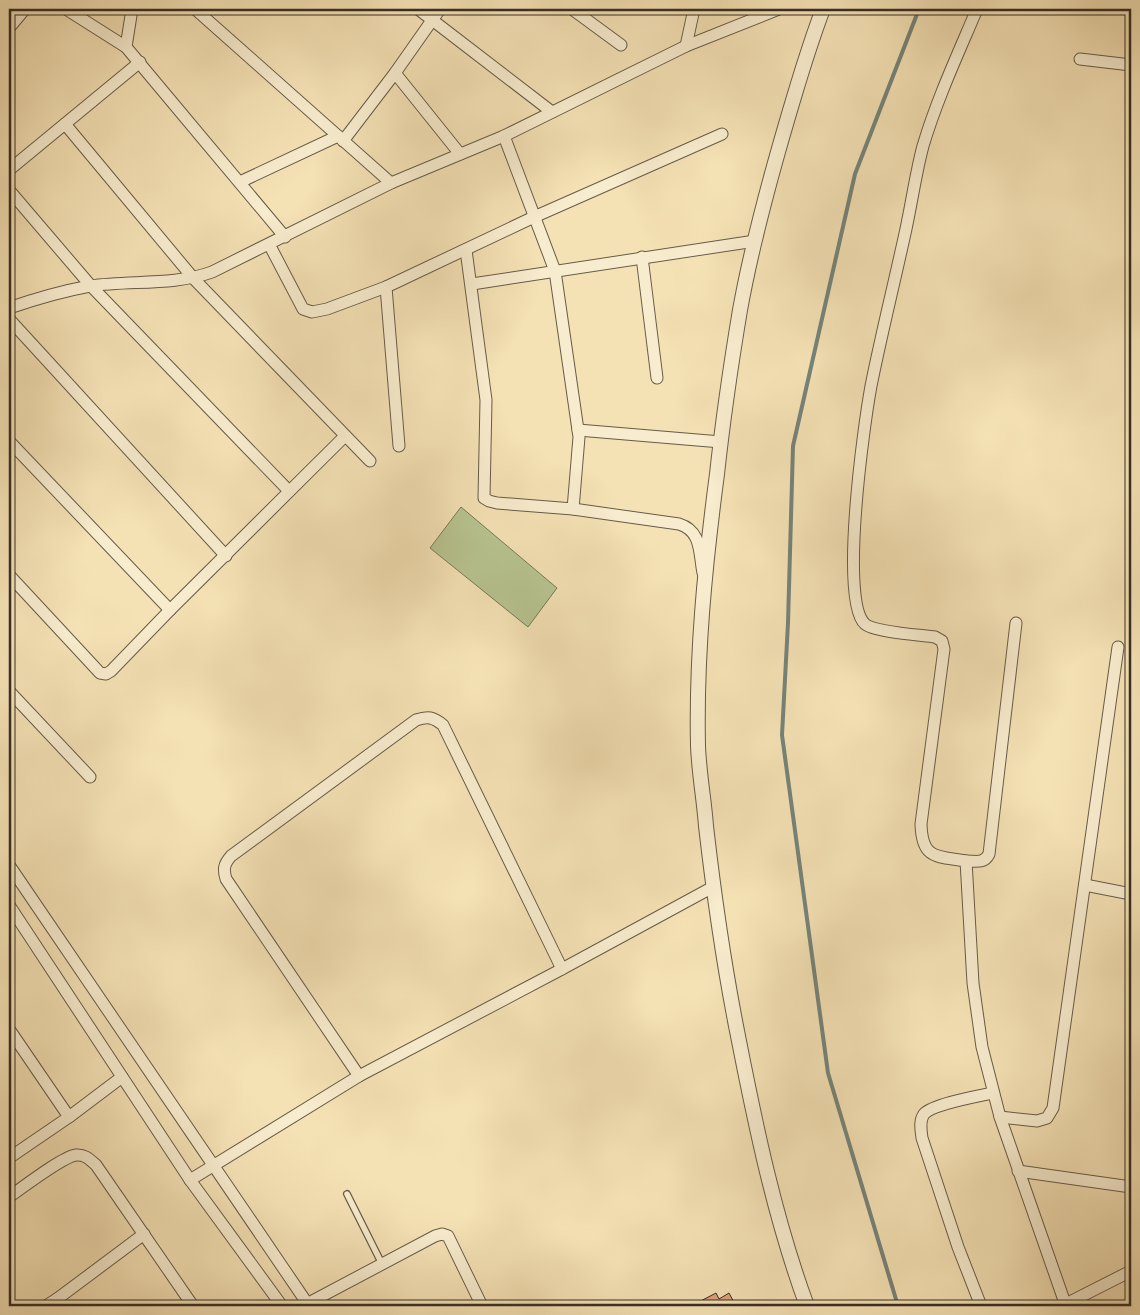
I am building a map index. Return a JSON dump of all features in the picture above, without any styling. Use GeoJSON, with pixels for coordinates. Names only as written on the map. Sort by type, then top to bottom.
{"type":"FeatureCollection","features":[{"type":"Feature","properties":{"kind":"street"},"geometry":{"type":"LineString","coordinates":[[9,28],[25,9]]}},
{"type":"Feature","properties":{"kind":"street"},"geometry":{"type":"LineString","coordinates":[[66,9],[126,46],[285,236]]}},
{"type":"Feature","properties":{"kind":"street"},"geometry":{"type":"LineString","coordinates":[[126,46],[132,9]]}},
{"type":"Feature","properties":{"kind":"street"},"geometry":{"type":"LineString","coordinates":[[195,9],[391,183]]}},
{"type":"Feature","properties":{"kind":"street"},"geometry":{"type":"LineString","coordinates":[[418,9],[552,112]]}},
{"type":"Feature","properties":{"kind":"street"},"geometry":{"type":"LineString","coordinates":[[240,182],[340,138],[395,72],[440,9]]}},
{"type":"Feature","properties":{"kind":"street"},"geometry":{"type":"LineString","coordinates":[[572,9],[622,45]]}},
{"type":"Feature","properties":{"kind":"street"},"geometry":{"type":"LineString","coordinates":[[686,46],[694,9]]}},
{"type":"Feature","properties":{"kind":"street"},"geometry":{"type":"LineString","coordinates":[[9,308],[32,300],[91,286],[194,279],[212,272],[391,183],[504,136],[686,46],[779,9]]}},
{"type":"Feature","properties":{"kind":"street"},"geometry":{"type":"LineString","coordinates":[[807,1306],[787,1249],[775,1206],[753,1111],[728,986],[713,887],[698,752],[699,669],[704,579],[720,442],[741,307],[755,241],[781,140],[823,9]]}},
{"type":"Feature","properties":{"kind":"street"},"geometry":{"type":"LineString","coordinates":[[978,9],[946,82],[923,145],[871,388],[857,500],[853,556],[855,601],[859,615],[865,625],[877,630],[935,637],[942,641],[944,649],[922,824],[924,848],[932,855],[982,862],[987,860],[990,854],[1016,623]]}},
{"type":"Feature","properties":{"kind":"street"},"geometry":{"type":"LineString","coordinates":[[1080,59],[1131,66]]}},
{"type":"Feature","properties":{"kind":"street"},"geometry":{"type":"LineString","coordinates":[[9,170],[140,62]]}},
{"type":"Feature","properties":{"kind":"street"},"geometry":{"type":"LineString","coordinates":[[395,72],[460,154]]}},
{"type":"Feature","properties":{"kind":"street"},"geometry":{"type":"LineString","coordinates":[[65,124],[194,279],[370,461]]}},
{"type":"Feature","properties":{"kind":"street"},"geometry":{"type":"LineString","coordinates":[[269,244],[303,309],[312,312],[327,309],[386,287],[534,217],[722,134]]}},
{"type":"Feature","properties":{"kind":"street"},"geometry":{"type":"LineString","coordinates":[[504,136],[555,271],[578,430],[579,450],[572,509]]}},
{"type":"Feature","properties":{"kind":"street"},"geometry":{"type":"LineString","coordinates":[[9,190],[91,286],[289,491]]}},
{"type":"Feature","properties":{"kind":"street"},"geometry":{"type":"LineString","coordinates":[[472,284],[755,241]]}},
{"type":"Feature","properties":{"kind":"street"},"geometry":{"type":"LineString","coordinates":[[466,250],[486,400],[484,498],[497,503],[572,509],[679,524],[688,527],[694,532],[697,539],[704,579]]}},
{"type":"Feature","properties":{"kind":"street"},"geometry":{"type":"LineString","coordinates":[[642,257],[657,378]]}},
{"type":"Feature","properties":{"kind":"street"},"geometry":{"type":"LineString","coordinates":[[386,287],[399,446]]}},
{"type":"Feature","properties":{"kind":"street"},"geometry":{"type":"LineString","coordinates":[[9,319],[226,556]]}},
{"type":"Feature","properties":{"kind":"street"},"geometry":{"type":"LineString","coordinates":[[578,430],[720,442]]}},
{"type":"Feature","properties":{"kind":"street"},"geometry":{"type":"LineString","coordinates":[[9,575],[100,673],[103,674],[111,671],[345,436]]}},
{"type":"Feature","properties":{"kind":"street"},"geometry":{"type":"LineString","coordinates":[[9,441],[170,610]]}},
{"type":"Feature","properties":{"kind":"street"},"geometry":{"type":"LineString","coordinates":[[1000,1117],[1037,1120],[1047,1118],[1053,1108],[1118,647]]}},
{"type":"Feature","properties":{"kind":"street"},"geometry":{"type":"LineString","coordinates":[[9,691],[90,777]]}},
{"type":"Feature","properties":{"kind":"street"},"geometry":{"type":"LineString","coordinates":[[359,1076],[226,879],[224,870],[226,862],[231,856],[416,720],[427,717],[435,719],[443,725],[562,969]]}},
{"type":"Feature","properties":{"kind":"street"},"geometry":{"type":"LineString","coordinates":[[966,861],[974,983],[982,1047],[1000,1117],[1064,1306],[1131,1270]]}},
{"type":"Feature","properties":{"kind":"street"},"geometry":{"type":"LineString","coordinates":[[9,865],[307,1306],[382,1264],[442,1234],[448,1236],[482,1306]]}},
{"type":"Feature","properties":{"kind":"street"},"geometry":{"type":"LineString","coordinates":[[1085,886],[1131,894]]}},
{"type":"Feature","properties":{"kind":"street"},"geometry":{"type":"LineString","coordinates":[[190,1180],[359,1076],[713,887]]}},
{"type":"Feature","properties":{"kind":"street"},"geometry":{"type":"LineString","coordinates":[[9,905],[190,1180],[282,1306]]}},
{"type":"Feature","properties":{"kind":"street"},"geometry":{"type":"LineString","coordinates":[[9,1029],[69,1117]]}},
{"type":"Feature","properties":{"kind":"street"},"geometry":{"type":"LineString","coordinates":[[9,1158],[69,1117],[122,1077]]}},
{"type":"Feature","properties":{"kind":"street"},"geometry":{"type":"LineString","coordinates":[[981,1306],[922,1138],[921,1126],[923,1116],[931,1108],[993,1092]]}},
{"type":"Feature","properties":{"kind":"street"},"geometry":{"type":"LineString","coordinates":[[9,1197],[65,1158],[76,1155],[86,1156],[96,1165],[193,1306]]}},
{"type":"Feature","properties":{"kind":"street"},"geometry":{"type":"LineString","coordinates":[[1018,1171],[1131,1187]]}},
{"type":"Feature","properties":{"kind":"street"},"geometry":{"type":"LineString","coordinates":[[46,1306],[59,1303],[144,1234]]}},
{"type":"Feature","properties":{"kind":"lane"},"geometry":{"type":"LineString","coordinates":[[347,1194],[382,1264]]}},
{"type":"Feature","properties":{"kind":"green space"},"geometry":{"type":"Polygon","coordinates":[[[461,507],[557,588],[528,627],[430,548],[461,507]]]}},
{"type":"Feature","properties":{"kind":"building"},"geometry":{"type":"Polygon","coordinates":[[[716,1293],[719,1299],[729,1293],[736,1306],[691,1306],[716,1293]]]}},
{"type":"Feature","properties":{"kind":"waterway"},"geometry":{"type":"LineString","coordinates":[[898,1306],[828,1073],[782,735],[788,623],[793,446],[855,174],[919,9]]}}]}
